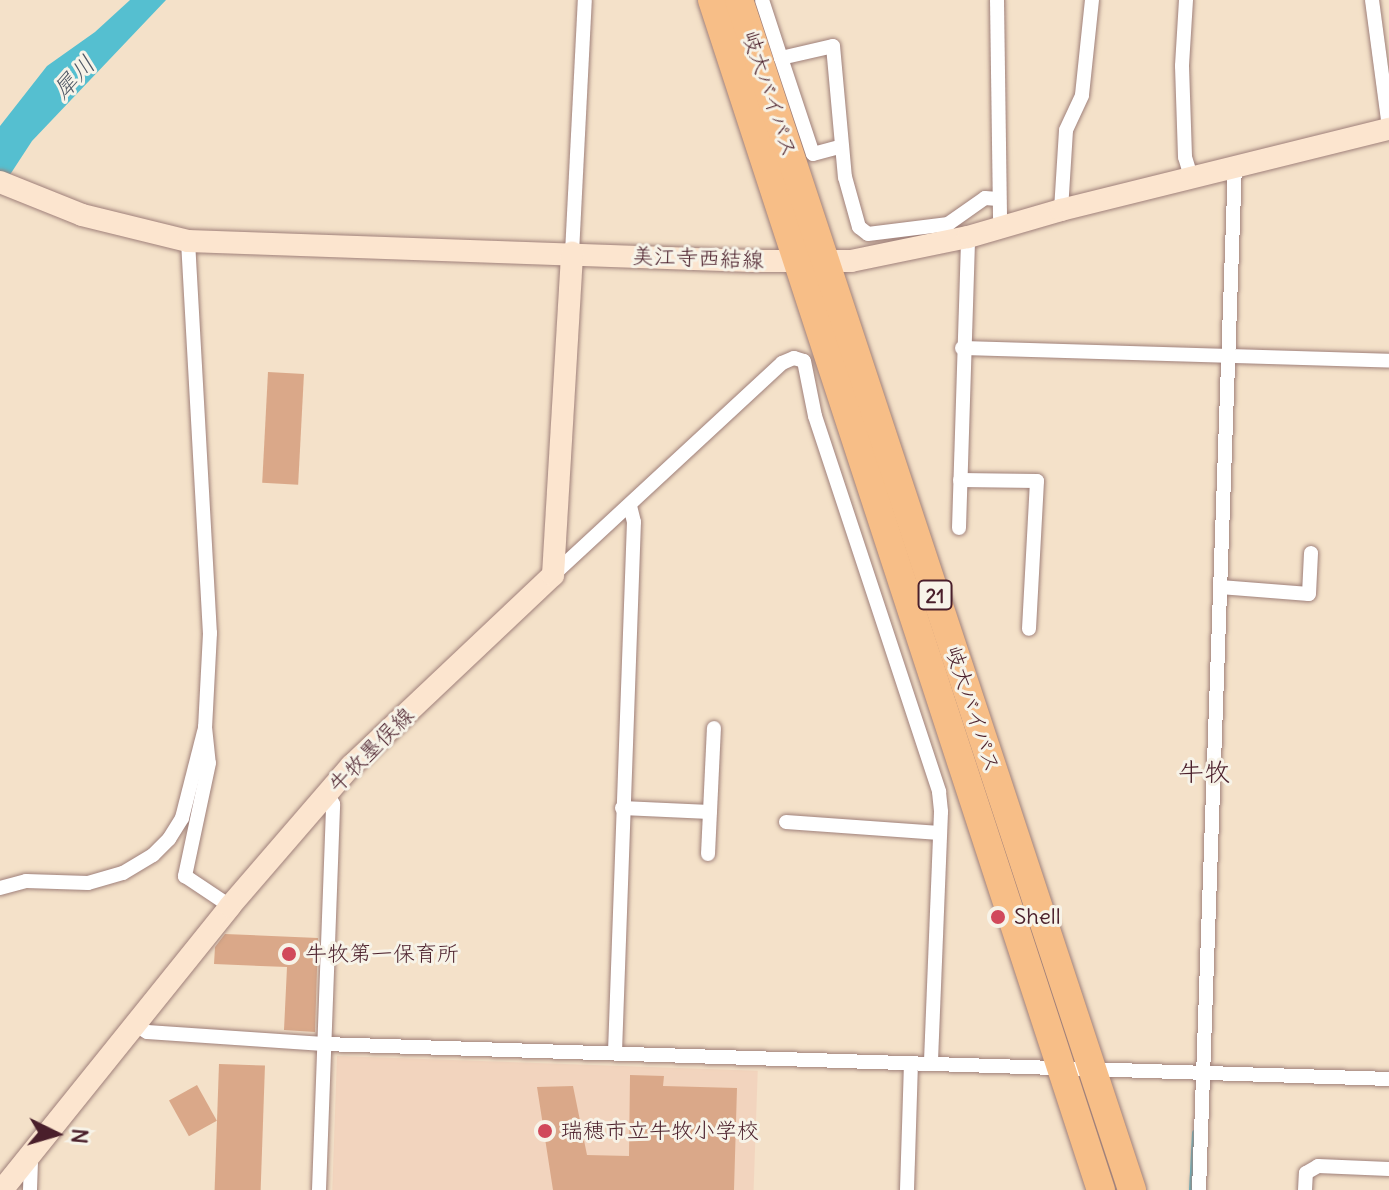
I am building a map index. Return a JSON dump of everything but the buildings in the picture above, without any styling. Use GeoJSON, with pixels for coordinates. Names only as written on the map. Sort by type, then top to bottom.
{"type":"FeatureCollection","features":[{"type":"Feature","properties":{"kind":"highway","name":"岐大バイパス"},"geometry":{"type":"LineString","coordinates":[[712,0],[1101,1190]]}},
{"type":"Feature","properties":{"kind":"highway","name":"岐大バイパス"},"geometry":{"type":"LineString","coordinates":[[739,0],[1132,1190]]}},
{"type":"Feature","properties":{"kind":"main road","name":"美江寺西結線"},"geometry":{"type":"LineString","coordinates":[[8,186],[82,215],[188,241],[851,261],[968,237],[1061,210],[1389,128]]}},
{"type":"Feature","properties":{"kind":"main road"},"geometry":{"type":"LineString","coordinates":[[553,575],[572,253]]}},
{"type":"Feature","properties":{"kind":"main road","name":"牛牧墨俣線"},"geometry":{"type":"LineString","coordinates":[[2,1190],[230,906],[351,766],[553,575]]}},
{"type":"Feature","properties":{"kind":"street"},"geometry":{"type":"LineString","coordinates":[[572,253],[585,0]]}},
{"type":"Feature","properties":{"kind":"street"},"geometry":{"type":"LineString","coordinates":[[762,0],[813,154],[840,147]]}},
{"type":"Feature","properties":{"kind":"street"},"geometry":{"type":"LineString","coordinates":[[997,0],[1001,114],[1000,227]]}},
{"type":"Feature","properties":{"kind":"street"},"geometry":{"type":"LineString","coordinates":[[1061,210],[1066,130],[1082,95],[1092,0]]}},
{"type":"Feature","properties":{"kind":"street"},"geometry":{"type":"LineString","coordinates":[[1186,0],[1185,141],[1191,177]]}},
{"type":"Feature","properties":{"kind":"street"},"geometry":{"type":"LineString","coordinates":[[1372,0],[1389,128]]}},
{"type":"Feature","properties":{"kind":"street"},"geometry":{"type":"LineString","coordinates":[[781,58],[833,46],[840,147],[851,204],[859,227],[868,234],[948,224],[985,198],[998,199]]}},
{"type":"Feature","properties":{"kind":"street"},"geometry":{"type":"LineString","coordinates":[[1199,1190],[1235,166]]}},
{"type":"Feature","properties":{"kind":"street"},"geometry":{"type":"LineString","coordinates":[[959,528],[962,348],[968,237]]}},
{"type":"Feature","properties":{"kind":"street"},"geometry":{"type":"LineString","coordinates":[[188,241],[210,633],[205,727],[209,763],[185,876],[230,906]]}},
{"type":"Feature","properties":{"kind":"street"},"geometry":{"type":"LineString","coordinates":[[962,348],[1389,361]]}},
{"type":"Feature","properties":{"kind":"street"},"geometry":{"type":"LineString","coordinates":[[553,575],[782,363],[794,358],[804,361],[815,416],[939,792],[931,1064]]}},
{"type":"Feature","properties":{"kind":"street"},"geometry":{"type":"LineString","coordinates":[[960,480],[1037,481],[1029,629]]}},
{"type":"Feature","properties":{"kind":"street"},"geometry":{"type":"LineString","coordinates":[[615,1052],[634,522],[630,506]]}},
{"type":"Feature","properties":{"kind":"street"},"geometry":{"type":"LineString","coordinates":[[1220,587],[1309,594],[1311,553]]}},
{"type":"Feature","properties":{"kind":"street"},"geometry":{"type":"LineString","coordinates":[[0,888],[26,881],[88,883],[123,873],[153,855],[169,839],[182,818],[205,727]]}},
{"type":"Feature","properties":{"kind":"street"},"geometry":{"type":"LineString","coordinates":[[708,854],[714,728]]}},
{"type":"Feature","properties":{"kind":"street"},"geometry":{"type":"LineString","coordinates":[[319,1190],[333,804],[327,793]]}},
{"type":"Feature","properties":{"kind":"street"},"geometry":{"type":"LineString","coordinates":[[622,808],[710,812]]}},
{"type":"Feature","properties":{"kind":"street"},"geometry":{"type":"LineString","coordinates":[[792,819],[940,833]]}},
{"type":"Feature","properties":{"kind":"street"},"geometry":{"type":"LineString","coordinates":[[135,1025],[147,1032],[324,1044],[1389,1079]]}},
{"type":"Feature","properties":{"kind":"street"},"geometry":{"type":"LineString","coordinates":[[907,1190],[911,1064]]}},
{"type":"Feature","properties":{"kind":"street"},"geometry":{"type":"LineString","coordinates":[[30,1190],[31,1153]]}},
{"type":"Feature","properties":{"kind":"street"},"geometry":{"type":"LineString","coordinates":[[1305,1190],[1306,1173],[1318,1166],[1389,1169]]}},
{"type":"Feature","properties":{"kind":"shaded area","name":"瑞穂市立牛牧小学校"},"geometry":{"type":"Polygon","coordinates":[[[337,1056],[758,1071],[754,1190],[332,1190],[337,1056]]]}},
{"type":"Feature","properties":{"kind":"water","name":"犀川"},"geometry":{"type":"Polygon","coordinates":[[[130,0],[166,0],[32,141],[0,190],[0,126],[47,66],[95,32],[130,0]]]}},
{"type":"Feature","properties":{"kind":"waterway"},"geometry":{"type":"LineString","coordinates":[[1191,1190],[1194,1132]]}},
{"type":"Feature","properties":{"kind":"place","name":"Shell"},"geometry":{"type":"Point","coordinates":[998,917]}},
{"type":"Feature","properties":{"kind":"place","name":"牛牧第一保育所"},"geometry":{"type":"Point","coordinates":[289,954]}},
{"type":"Feature","properties":{"kind":"place","name":"瑞穂市立牛牧小学校"},"geometry":{"type":"Point","coordinates":[545,1131]}},
{"type":"Feature","properties":{"kind":"district","name":"牛牧"},"geometry":{"type":"Point","coordinates":[1204,772]}}]}
